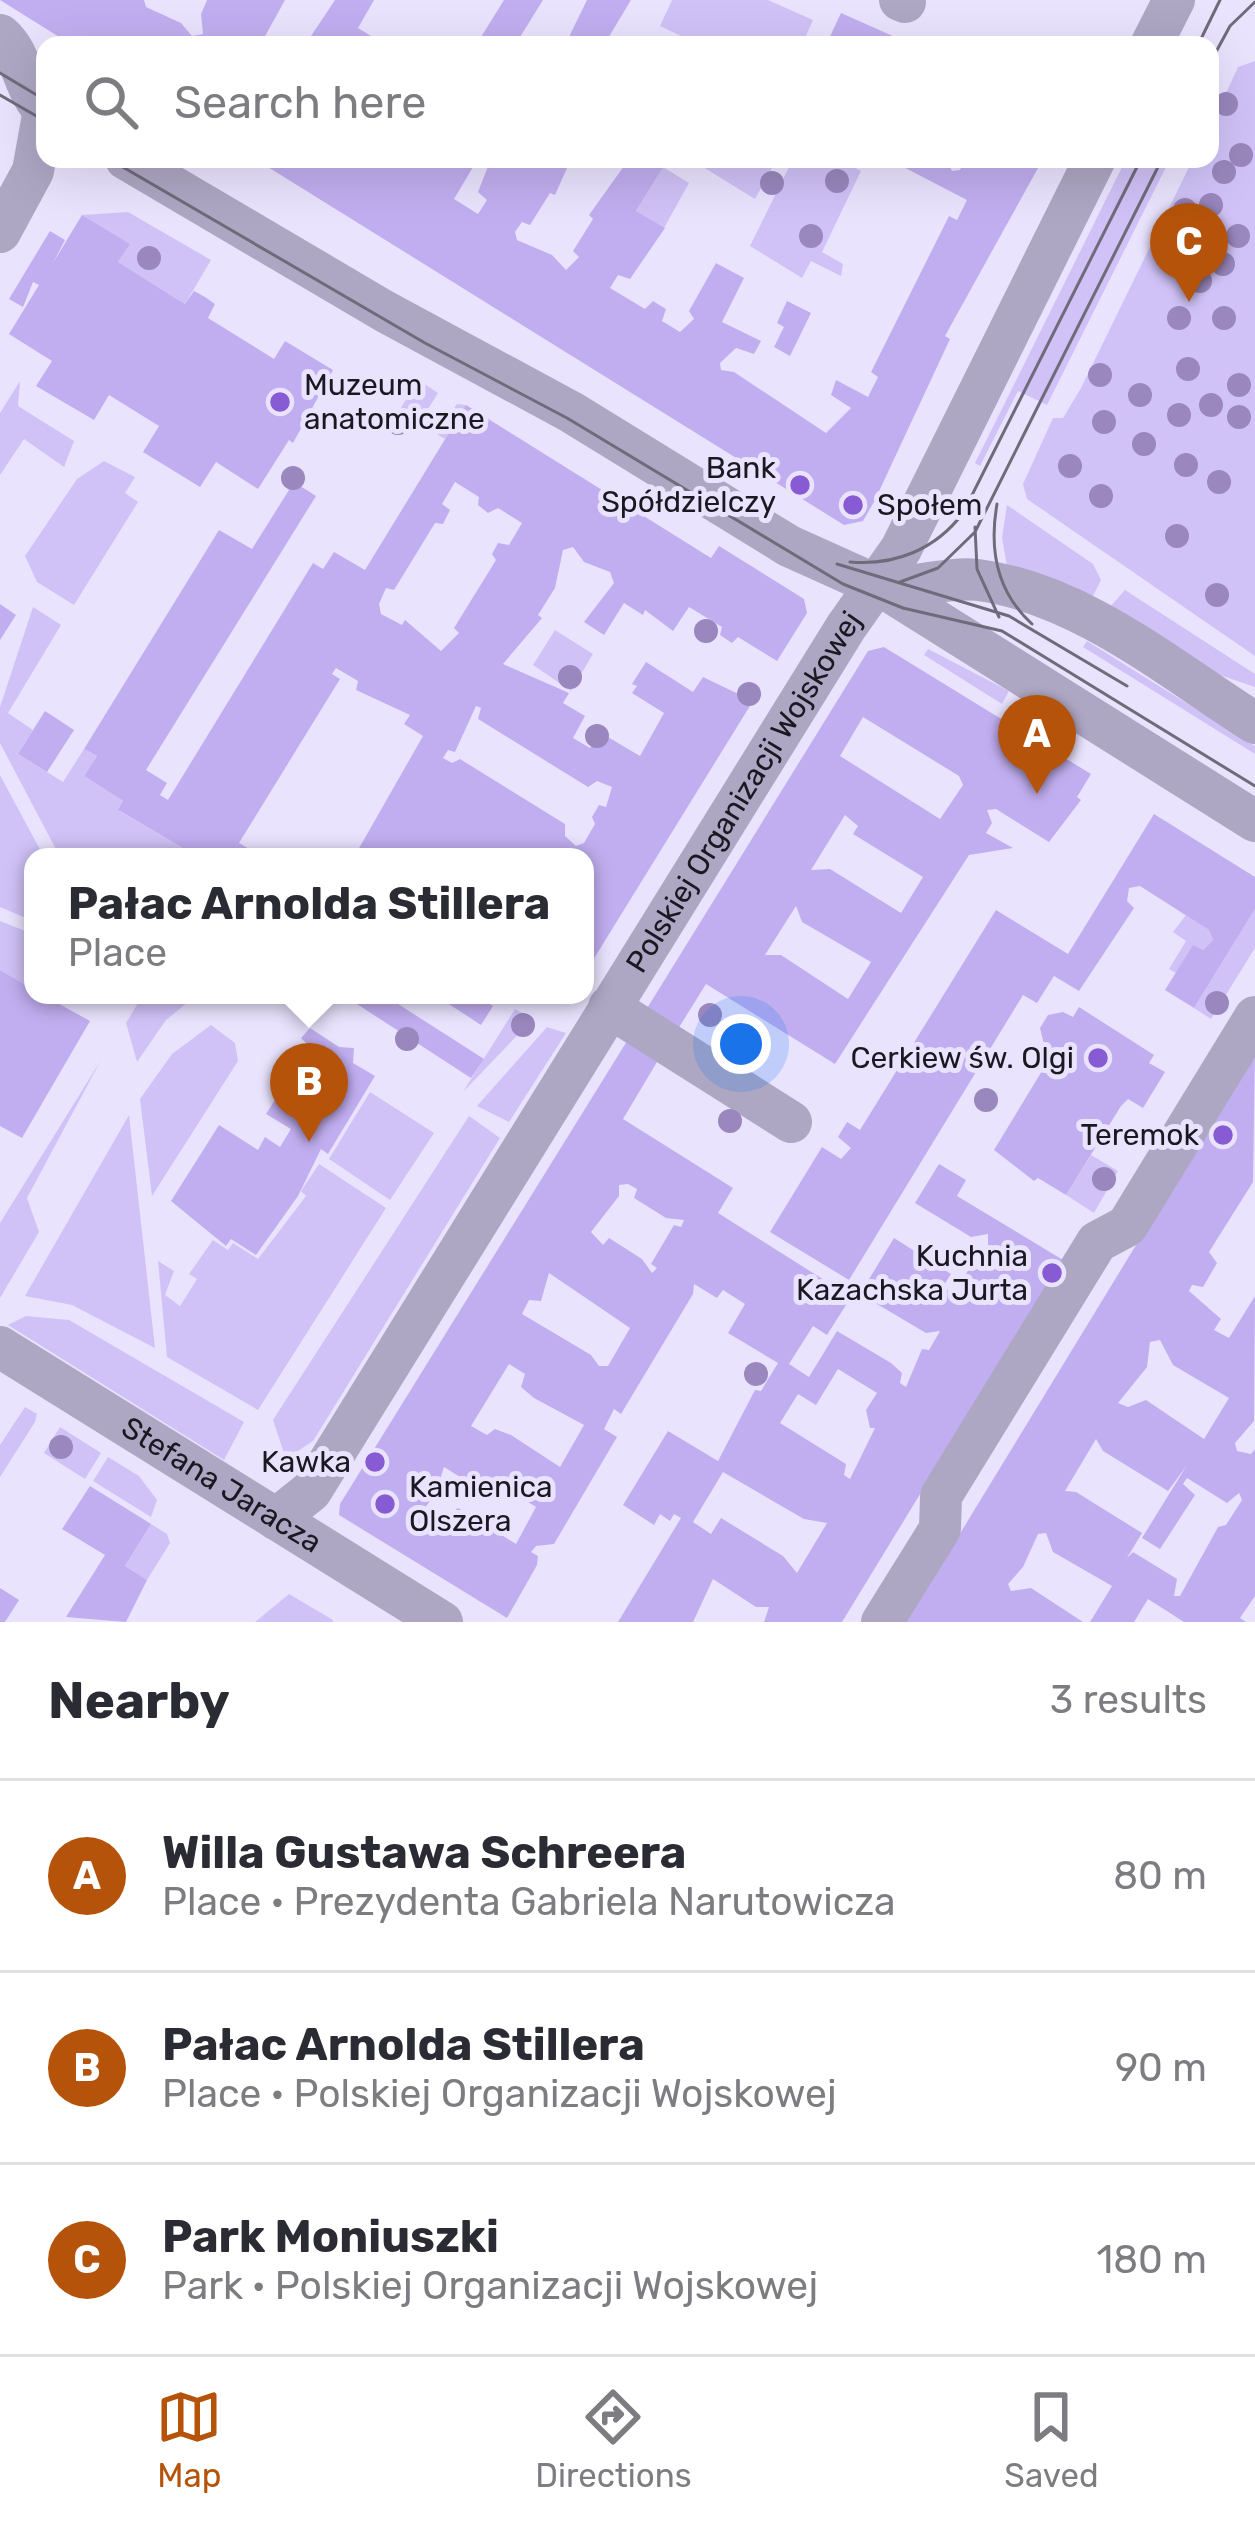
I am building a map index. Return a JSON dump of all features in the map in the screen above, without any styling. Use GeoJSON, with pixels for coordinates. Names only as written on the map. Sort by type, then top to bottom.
{"type":"FeatureCollection","features":[{"type":"Feature","properties":{"kind":"street"},"geometry":{"type":"LineString","coordinates":[[1156,36],[1174,0]]}},
{"type":"Feature","properties":{"kind":"street"},"geometry":{"type":"LineString","coordinates":[[0,35],[13,47],[36,100]]}},
{"type":"Feature","properties":{"kind":"street"},"geometry":{"type":"LineString","coordinates":[[0,84],[36,105]]}},
{"type":"Feature","properties":{"kind":"street"},"geometry":{"type":"LineString","coordinates":[[0,108],[36,110]]}},
{"type":"Feature","properties":{"kind":"street"},"geometry":{"type":"LineString","coordinates":[[0,140],[36,115]]}},
{"type":"Feature","properties":{"kind":"street"},"geometry":{"type":"LineString","coordinates":[[0,232],[33,171],[36,154]]}},
{"type":"Feature","properties":{"kind":"street"},"geometry":{"type":"LineString","coordinates":[[141,168],[392,315],[571,412],[789,546],[876,585],[1255,821]]}},
{"type":"Feature","properties":{"kind":"street","name":"Polskiej Organizacji Wojskowej"},"geometry":{"type":"LineString","coordinates":[[276,1519],[311,1491],[609,1007],[907,538],[1091,168]]}},
{"type":"Feature","properties":{"kind":"street"},"geometry":{"type":"LineString","coordinates":[[876,585],[908,587],[964,579],[1035,595],[1082,614],[1255,723]]}},
{"type":"Feature","properties":{"kind":"street"},"geometry":{"type":"LineString","coordinates":[[609,1007],[791,1122]]}},
{"type":"Feature","properties":{"kind":"street"},"geometry":{"type":"LineString","coordinates":[[882,1622],[940,1529],[941,1496],[1097,1242],[1127,1226],[1255,1017]]}},
{"type":"Feature","properties":{"kind":"street","name":"Stefana Jaracza"},"geometry":{"type":"LineString","coordinates":[[0,1346],[442,1622]]}},
{"type":"Feature","properties":{"kind":"shaded area"},"geometry":{"type":"Polygon","coordinates":[[[672,0],[768,0],[813,20],[806,36],[681,36],[660,26],[672,0]]]}},
{"type":"Feature","properties":{"kind":"shaded area"},"geometry":{"type":"Polygon","coordinates":[[[1255,61],[1255,656],[1027,499],[1023,484],[1053,418],[1063,418],[1081,388],[1189,168],[1219,168],[1219,96],[1227,91],[1238,67],[1255,61]]]}},
{"type":"Feature","properties":{"kind":"shaded area"},"geometry":{"type":"Polygon","coordinates":[[[662,168],[689,183],[664,228],[636,211],[662,168]]]}},
{"type":"Feature","properties":{"kind":"shaded area"},"geometry":{"type":"Polygon","coordinates":[[[705,168],[772,168],[755,199],[705,168]]]}},
{"type":"Feature","properties":{"kind":"shaded area"},"geometry":{"type":"Polygon","coordinates":[[[789,168],[861,171],[822,252],[843,264],[841,276],[811,261],[802,278],[750,246],[789,168]]]}},
{"type":"Feature","properties":{"kind":"shaded area"},"geometry":{"type":"Polygon","coordinates":[[[1122,168],[1166,168],[1047,405],[1018,391],[980,466],[975,463],[1122,168]]]}},
{"type":"Feature","properties":{"kind":"shaded area"},"geometry":{"type":"Polygon","coordinates":[[[128,212],[211,260],[185,304],[118,262],[129,244],[82,215],[128,212]]]}},
{"type":"Feature","properties":{"kind":"shaded area"},"geometry":{"type":"Polygon","coordinates":[[[20,381],[18,406],[74,441],[64,467],[24,439],[0,475],[0,413],[20,381]]]}},
{"type":"Feature","properties":{"kind":"shaded area"},"geometry":{"type":"Polygon","coordinates":[[[423,383],[438,393],[428,409],[446,420],[457,404],[466,405],[445,439],[399,411],[415,385],[423,383]]]}},
{"type":"Feature","properties":{"kind":"shaded area"},"geometry":{"type":"Polygon","coordinates":[[[104,461],[135,477],[125,493],[138,502],[74,605],[37,582],[25,556],[77,479],[104,461]]]}},
{"type":"Feature","properties":{"kind":"shaded area"},"geometry":{"type":"Polygon","coordinates":[[[1007,505],[1093,564],[1101,580],[1092,598],[1007,566],[1002,538],[1007,505]]]}},
{"type":"Feature","properties":{"kind":"shaded area"},"geometry":{"type":"Polygon","coordinates":[[[1125,590],[1255,674],[1255,687],[1214,673],[1109,608],[1125,590]]]}},
{"type":"Feature","properties":{"kind":"shaded area"},"geometry":{"type":"Polygon","coordinates":[[[33,607],[61,625],[8,713],[33,730],[18,754],[63,782],[84,749],[97,756],[84,776],[123,801],[119,811],[183,848],[55,848],[0,743],[0,707],[33,607]]]}},
{"type":"Feature","properties":{"kind":"shaded area"},"geometry":{"type":"Polygon","coordinates":[[[555,630],[593,654],[571,691],[533,665],[555,630]]]}},
{"type":"Feature","properties":{"kind":"shaded area"},"geometry":{"type":"Polygon","coordinates":[[[1087,641],[1255,746],[1255,754],[1083,647],[1087,641]]]}},
{"type":"Feature","properties":{"kind":"shaded area"},"geometry":{"type":"Polygon","coordinates":[[[928,649],[1009,691],[1002,704],[924,655],[928,649]]]}},
{"type":"Feature","properties":{"kind":"shaded area"},"geometry":{"type":"Polygon","coordinates":[[[0,775],[39,848],[24,848],[24,917],[0,907],[0,775]]]}},
{"type":"Feature","properties":{"kind":"shaded area"},"geometry":{"type":"Polygon","coordinates":[[[1255,909],[1255,948],[1211,1019],[1194,1008],[1255,909]]]}},
{"type":"Feature","properties":{"kind":"shaded area"},"geometry":{"type":"Polygon","coordinates":[[[1186,915],[1209,930],[1213,940],[1203,950],[1193,946],[1176,973],[1169,969],[1186,941],[1173,932],[1186,915]]]}},
{"type":"Feature","properties":{"kind":"shaded area"},"geometry":{"type":"Polygon","coordinates":[[[0,921],[24,930],[24,984],[0,970],[0,921]]]}},
{"type":"Feature","properties":{"kind":"shaded area"},"geometry":{"type":"Polygon","coordinates":[[[138,1004],[186,1004],[166,1020],[137,1062],[126,1023],[138,1004]]]}},
{"type":"Feature","properties":{"kind":"shaded area"},"geometry":{"type":"Polygon","coordinates":[[[515,1009],[533,1019],[463,1092],[515,1009]]]}},
{"type":"Feature","properties":{"kind":"shaded area"},"geometry":{"type":"Polygon","coordinates":[[[211,1025],[235,1043],[238,1061],[152,1196],[140,1099],[172,1054],[211,1025]]]}},
{"type":"Feature","properties":{"kind":"shaded area"},"geometry":{"type":"Polygon","coordinates":[[[547,1027],[566,1033],[509,1122],[477,1106],[547,1027]]]}},
{"type":"Feature","properties":{"kind":"shaded area"},"geometry":{"type":"Polygon","coordinates":[[[101,1060],[27,1198],[39,1232],[0,1298],[0,1223],[101,1060]]]}},
{"type":"Feature","properties":{"kind":"shaded area"},"geometry":{"type":"Polygon","coordinates":[[[370,1092],[434,1133],[390,1200],[329,1159],[370,1092]]]}},
{"type":"Feature","properties":{"kind":"shaded area"},"geometry":{"type":"Polygon","coordinates":[[[129,1115],[155,1348],[72,1305],[25,1296],[129,1115]]]}},
{"type":"Feature","properties":{"kind":"shaded area"},"geometry":{"type":"Polygon","coordinates":[[[469,1116],[500,1138],[313,1441],[286,1459],[273,1420],[469,1116]]]}},
{"type":"Feature","properties":{"kind":"shaded area"},"geometry":{"type":"Polygon","coordinates":[[[1091,1155],[1118,1171],[1094,1213],[1066,1195],[1091,1155]]]}},
{"type":"Feature","properties":{"kind":"shaded area"},"geometry":{"type":"Polygon","coordinates":[[[319,1164],[386,1208],[258,1410],[167,1357],[158,1261],[174,1271],[165,1295],[180,1306],[197,1279],[189,1274],[213,1240],[228,1250],[233,1243],[258,1259],[306,1196],[301,1191],[319,1164]]]}},
{"type":"Feature","properties":{"kind":"shaded area"},"geometry":{"type":"Polygon","coordinates":[[[26,1316],[69,1320],[244,1422],[224,1460],[8,1325],[26,1316]]]}},
{"type":"Feature","properties":{"kind":"shaded area"},"geometry":{"type":"Polygon","coordinates":[[[25,1407],[37,1414],[35,1422],[0,1477],[0,1445],[25,1407]]]}},
{"type":"Feature","properties":{"kind":"shaded area"},"geometry":{"type":"Polygon","coordinates":[[[60,1427],[101,1453],[85,1479],[44,1453],[60,1427]]]}},
{"type":"Feature","properties":{"kind":"shaded area"},"geometry":{"type":"Polygon","coordinates":[[[108,1457],[139,1476],[157,1500],[151,1517],[93,1481],[108,1457]]]}},
{"type":"Feature","properties":{"kind":"shaded area"},"geometry":{"type":"Polygon","coordinates":[[[151,1524],[167,1534],[170,1543],[147,1580],[125,1566],[151,1524]]]}},
{"type":"Feature","properties":{"kind":"shaded area"},"geometry":{"type":"Polygon","coordinates":[[[289,1594],[333,1620],[333,1622],[255,1622],[289,1594]]]}},
{"type":"Feature","properties":{"kind":"building"},"geometry":{"type":"Polygon","coordinates":[[[0,0],[144,0],[146,7],[181,23],[192,36],[58,36],[0,0]]]}},
{"type":"Feature","properties":{"kind":"building"},"geometry":{"type":"Polygon","coordinates":[[[207,0],[285,0],[265,36],[192,36],[203,34],[201,14],[207,0]]]}},
{"type":"Feature","properties":{"kind":"building"},"geometry":{"type":"Polygon","coordinates":[[[335,0],[374,0],[358,28],[371,36],[311,36],[335,0]]]}},
{"type":"Feature","properties":{"kind":"building"},"geometry":{"type":"Polygon","coordinates":[[[504,0],[543,0],[521,36],[482,36],[504,0]]]}},
{"type":"Feature","properties":{"kind":"building"},"geometry":{"type":"Polygon","coordinates":[[[587,0],[631,0],[609,36],[569,36],[587,0]]]}},
{"type":"Feature","properties":{"kind":"building"},"geometry":{"type":"Polygon","coordinates":[[[841,13],[893,36],[830,36],[841,13]]]}},
{"type":"Feature","properties":{"kind":"building"},"geometry":{"type":"Polygon","coordinates":[[[269,168],[472,168],[454,199],[478,214],[487,200],[478,192],[487,168],[567,168],[555,195],[550,193],[530,225],[522,222],[515,232],[517,240],[552,255],[566,270],[579,257],[573,251],[593,219],[589,215],[623,168],[662,168],[636,211],[665,228],[630,279],[618,275],[610,288],[645,309],[653,301],[666,309],[662,321],[680,332],[694,319],[689,311],[716,263],[744,278],[722,322],[761,341],[754,354],[736,348],[720,363],[721,370],[734,372],[826,433],[851,408],[831,395],[836,380],[868,397],[878,377],[871,372],[949,216],[957,220],[967,200],[905,168],[1038,168],[945,336],[950,339],[875,500],[863,521],[844,525],[269,168]]]}},
{"type":"Feature","properties":{"kind":"building"},"geometry":{"type":"Polygon","coordinates":[[[82,215],[130,244],[118,262],[185,304],[194,291],[205,297],[215,304],[208,318],[274,359],[285,341],[333,370],[293,443],[289,440],[258,489],[216,462],[200,487],[143,452],[159,426],[109,395],[94,420],[36,386],[52,361],[9,334],[39,285],[33,282],[23,307],[9,299],[50,231],[65,240],[53,263],[82,215]]]}},
{"type":"Feature","properties":{"kind":"building"},"geometry":{"type":"Polygon","coordinates":[[[787,301],[811,313],[790,356],[774,347],[784,327],[777,323],[787,301]]]}},
{"type":"Feature","properties":{"kind":"building"},"geometry":{"type":"Polygon","coordinates":[[[466,405],[711,558],[719,546],[804,599],[807,613],[777,661],[738,637],[732,643],[720,635],[722,627],[689,607],[673,631],[645,610],[643,615],[624,603],[604,635],[584,622],[614,583],[610,572],[584,562],[573,547],[563,550],[555,588],[538,615],[542,618],[503,664],[569,693],[563,703],[585,716],[573,738],[590,748],[598,736],[606,736],[640,756],[664,713],[632,693],[637,686],[632,684],[646,662],[693,692],[703,677],[753,701],[594,958],[594,848],[359,848],[423,736],[404,724],[410,715],[356,690],[358,681],[336,668],[332,674],[340,679],[239,843],[248,848],[183,848],[118,810],[123,801],[84,776],[97,756],[84,749],[219,530],[252,549],[294,482],[316,496],[146,770],[167,783],[160,795],[168,800],[313,563],[323,569],[334,552],[365,570],[466,405]],[[455,482],[442,504],[450,510],[443,524],[435,523],[394,590],[386,588],[379,604],[381,614],[402,625],[405,620],[441,651],[459,633],[454,628],[496,560],[492,554],[498,543],[509,545],[522,523],[498,508],[488,513],[478,505],[479,497],[455,482]],[[476,706],[455,752],[448,750],[443,758],[452,763],[460,759],[565,824],[565,836],[576,846],[584,843],[595,824],[592,817],[599,805],[606,807],[612,787],[597,781],[588,787],[478,719],[481,708],[476,706]]]}},
{"type":"Feature","properties":{"kind":"building"},"geometry":{"type":"Polygon","coordinates":[[[0,604],[16,615],[0,640],[0,604]]]}},
{"type":"Feature","properties":{"kind":"building"},"geometry":{"type":"Polygon","coordinates":[[[884,647],[1091,774],[1077,797],[1081,800],[1049,842],[996,809],[987,810],[992,823],[986,833],[1013,848],[969,855],[835,1064],[706,984],[673,1037],[641,1018],[868,651],[884,647]],[[863,717],[840,756],[940,819],[963,785],[959,776],[863,717]],[[845,815],[811,870],[830,869],[901,913],[923,877],[853,834],[858,826],[845,815]],[[796,906],[765,955],[781,955],[848,999],[871,962],[802,922],[796,906]]]}},
{"type":"Feature","properties":{"kind":"building"},"geometry":{"type":"Polygon","coordinates":[[[45,711],[74,730],[47,772],[18,754],[45,711]]]}},
{"type":"Feature","properties":{"kind":"building"},"geometry":{"type":"Polygon","coordinates":[[[1154,814],[1255,877],[1255,909],[1194,1008],[1165,990],[1193,945],[1203,950],[1213,940],[1209,930],[1140,886],[1129,888],[1127,901],[1134,908],[1079,991],[1054,976],[1037,1003],[1023,995],[849,1280],[770,1232],[822,1147],[841,1159],[851,1148],[838,1137],[847,1122],[860,1130],[996,910],[1068,954],[1154,814]]]}},
{"type":"Feature","properties":{"kind":"building"},"geometry":{"type":"Polygon","coordinates":[[[0,970],[24,984],[24,1004],[59,1004],[90,1021],[22,1138],[0,1126],[0,970]]]}},
{"type":"Feature","properties":{"kind":"building"},"geometry":{"type":"Polygon","coordinates":[[[357,1004],[398,1004],[484,1059],[471,1078],[357,1004]]]}},
{"type":"Feature","properties":{"kind":"building"},"geometry":{"type":"Polygon","coordinates":[[[449,1004],[493,1006],[481,1025],[449,1004]]]}},
{"type":"Feature","properties":{"kind":"building"},"geometry":{"type":"Polygon","coordinates":[[[1079,1007],[1154,1055],[1149,1063],[1165,1072],[1143,1108],[1128,1099],[1121,1106],[1066,1195],[1038,1178],[1034,1181],[994,1150],[1048,1061],[1037,1054],[1044,1044],[1040,1028],[1048,1015],[1063,1012],[1073,1017],[1079,1007]]]}},
{"type":"Feature","properties":{"kind":"building"},"geometry":{"type":"Polygon","coordinates":[[[310,1028],[339,1047],[354,1048],[353,1063],[375,1076],[328,1154],[321,1149],[298,1196],[256,1255],[231,1239],[226,1246],[171,1201],[219,1125],[258,1150],[265,1137],[280,1147],[291,1129],[266,1114],[309,1046],[301,1038],[310,1028]]]}},
{"type":"Feature","properties":{"kind":"building"},"geometry":{"type":"Polygon","coordinates":[[[632,1033],[663,1052],[623,1119],[733,1188],[718,1213],[851,1297],[827,1335],[813,1326],[789,1364],[809,1377],[837,1331],[891,1363],[902,1373],[900,1383],[906,1387],[922,1349],[929,1350],[940,1331],[926,1333],[860,1294],[894,1238],[951,1274],[944,1285],[951,1295],[965,1291],[971,1281],[964,1277],[978,1255],[985,1259],[988,1234],[971,1237],[915,1203],[939,1164],[966,1180],[957,1196],[1063,1260],[842,1622],[764,1622],[769,1607],[756,1607],[713,1579],[693,1622],[618,1622],[681,1518],[674,1514],[670,1521],[660,1514],[654,1525],[623,1505],[668,1431],[718,1461],[755,1390],[761,1391],[778,1363],[728,1333],[745,1304],[723,1290],[717,1298],[694,1284],[693,1294],[621,1414],[614,1409],[604,1429],[617,1437],[554,1544],[536,1546],[531,1552],[538,1556],[537,1565],[507,1618],[339,1515],[340,1504],[632,1033]],[[619,1185],[619,1196],[591,1232],[603,1245],[609,1238],[642,1259],[652,1273],[657,1268],[651,1264],[674,1225],[681,1227],[684,1220],[666,1218],[634,1198],[637,1189],[619,1185]],[[549,1273],[541,1301],[529,1300],[522,1314],[591,1355],[599,1366],[608,1366],[630,1328],[549,1273]],[[509,1364],[471,1426],[487,1435],[495,1429],[511,1435],[560,1467],[584,1425],[534,1398],[521,1387],[525,1374],[509,1364]],[[838,1369],[816,1405],[798,1394],[780,1423],[846,1464],[844,1475],[850,1479],[875,1428],[870,1428],[866,1410],[877,1393],[838,1369]],[[444,1467],[436,1493],[421,1513],[437,1523],[458,1508],[516,1544],[536,1507],[502,1485],[494,1498],[444,1467]],[[723,1472],[693,1522],[711,1534],[721,1518],[783,1556],[797,1573],[827,1523],[804,1519],[723,1472]]]}},
{"type":"Feature","properties":{"kind":"building"},"geometry":{"type":"Polygon","coordinates":[[[1255,1050],[1253,1182],[1209,1252],[1217,1263],[1203,1287],[1192,1285],[1189,1291],[1221,1319],[1214,1330],[1229,1338],[1255,1296],[1254,1421],[1235,1443],[1237,1451],[1251,1454],[1255,1449],[1255,1596],[1240,1618],[1246,1622],[1184,1622],[1148,1599],[1134,1622],[1090,1622],[1112,1586],[1053,1552],[1046,1533],[1038,1534],[1023,1567],[1008,1584],[1011,1591],[1031,1588],[1083,1622],[906,1622],[1255,1050]],[[1160,1340],[1150,1342],[1147,1367],[1118,1403],[1128,1407],[1146,1400],[1204,1439],[1229,1398],[1173,1365],[1160,1340]],[[1096,1439],[1065,1491],[1076,1492],[1142,1533],[1127,1558],[1133,1552],[1177,1579],[1174,1596],[1180,1596],[1218,1527],[1226,1525],[1242,1500],[1239,1493],[1227,1503],[1187,1478],[1183,1484],[1195,1495],[1160,1549],[1142,1538],[1187,1465],[1168,1491],[1103,1451],[1096,1439]]]}},
{"type":"Feature","properties":{"kind":"building"},"geometry":{"type":"Polygon","coordinates":[[[90,1486],[151,1524],[125,1566],[147,1580],[126,1622],[66,1617],[105,1555],[62,1529],[90,1486]]]}},
{"type":"Feature","properties":{"kind":"building"},"geometry":{"type":"Polygon","coordinates":[[[0,1588],[19,1600],[5,1622],[0,1622],[0,1588]]]}},
{"type":"Feature","properties":{"kind":"tram line"},"geometry":{"type":"LineString","coordinates":[[1202,36],[1220,0]]}},
{"type":"Feature","properties":{"kind":"tram line"},"geometry":{"type":"LineString","coordinates":[[1219,46],[1230,26],[1255,2]]}},
{"type":"Feature","properties":{"kind":"tram line"},"geometry":{"type":"LineString","coordinates":[[0,73],[36,95]]}},
{"type":"Feature","properties":{"kind":"tram line"},"geometry":{"type":"LineString","coordinates":[[0,95],[36,116]]}},
{"type":"Feature","properties":{"kind":"tram line"},"geometry":{"type":"LineString","coordinates":[[124,168],[425,343],[567,418],[843,584],[903,608],[1002,631],[1255,786]]}},
{"type":"Feature","properties":{"kind":"tram line"},"geometry":{"type":"LineString","coordinates":[[850,562],[883,561],[913,552],[940,536],[963,513],[1136,168]]}},
{"type":"Feature","properties":{"kind":"tram line"},"geometry":{"type":"LineString","coordinates":[[900,582],[938,568],[975,532],[1157,168]]}},
{"type":"Feature","properties":{"kind":"tram line"},"geometry":{"type":"LineString","coordinates":[[997,504],[998,569],[1011,598],[1032,624]]}},
{"type":"Feature","properties":{"kind":"tram line"},"geometry":{"type":"LineString","coordinates":[[975,527],[977,569],[999,617]]}},
{"type":"Feature","properties":{"kind":"tram line"},"geometry":{"type":"LineString","coordinates":[[837,564],[1009,616],[1127,686]]}},
{"type":"Feature","properties":{"kind":"place","name":"Park Moniuszki"},"geometry":{"type":"Point","coordinates":[1189,302]}},
{"type":"Feature","properties":{"kind":"place","name":"Muzeum anatomiczne"},"geometry":{"type":"Point","coordinates":[280,402]}},
{"type":"Feature","properties":{"kind":"place","name":"Bank Spółdzielczy"},"geometry":{"type":"Point","coordinates":[800,485]}},
{"type":"Feature","properties":{"kind":"place","name":"Społem"},"geometry":{"type":"Point","coordinates":[853,505]}},
{"type":"Feature","properties":{"kind":"place","name":"Willa Gustawa Schreera"},"geometry":{"type":"Point","coordinates":[1037,794]}},
{"type":"Feature","properties":{"kind":"place","name":"Cerkiew św. Olgi"},"geometry":{"type":"Point","coordinates":[1098,1058]}},
{"type":"Feature","properties":{"kind":"place","name":"Teremok"},"geometry":{"type":"Point","coordinates":[1223,1135]}},
{"type":"Feature","properties":{"kind":"place","name":"Pałac Arnolda Stillera"},"geometry":{"type":"Point","coordinates":[309,1142]}},
{"type":"Feature","properties":{"kind":"place","name":"Kuchnia Kazachska Jurta"},"geometry":{"type":"Point","coordinates":[1052,1273]}},
{"type":"Feature","properties":{"kind":"place","name":"Kawka"},"geometry":{"type":"Point","coordinates":[375,1462]}},
{"type":"Feature","properties":{"kind":"place","name":"Kamienica Olszera"},"geometry":{"type":"Point","coordinates":[385,1504]}}]}
